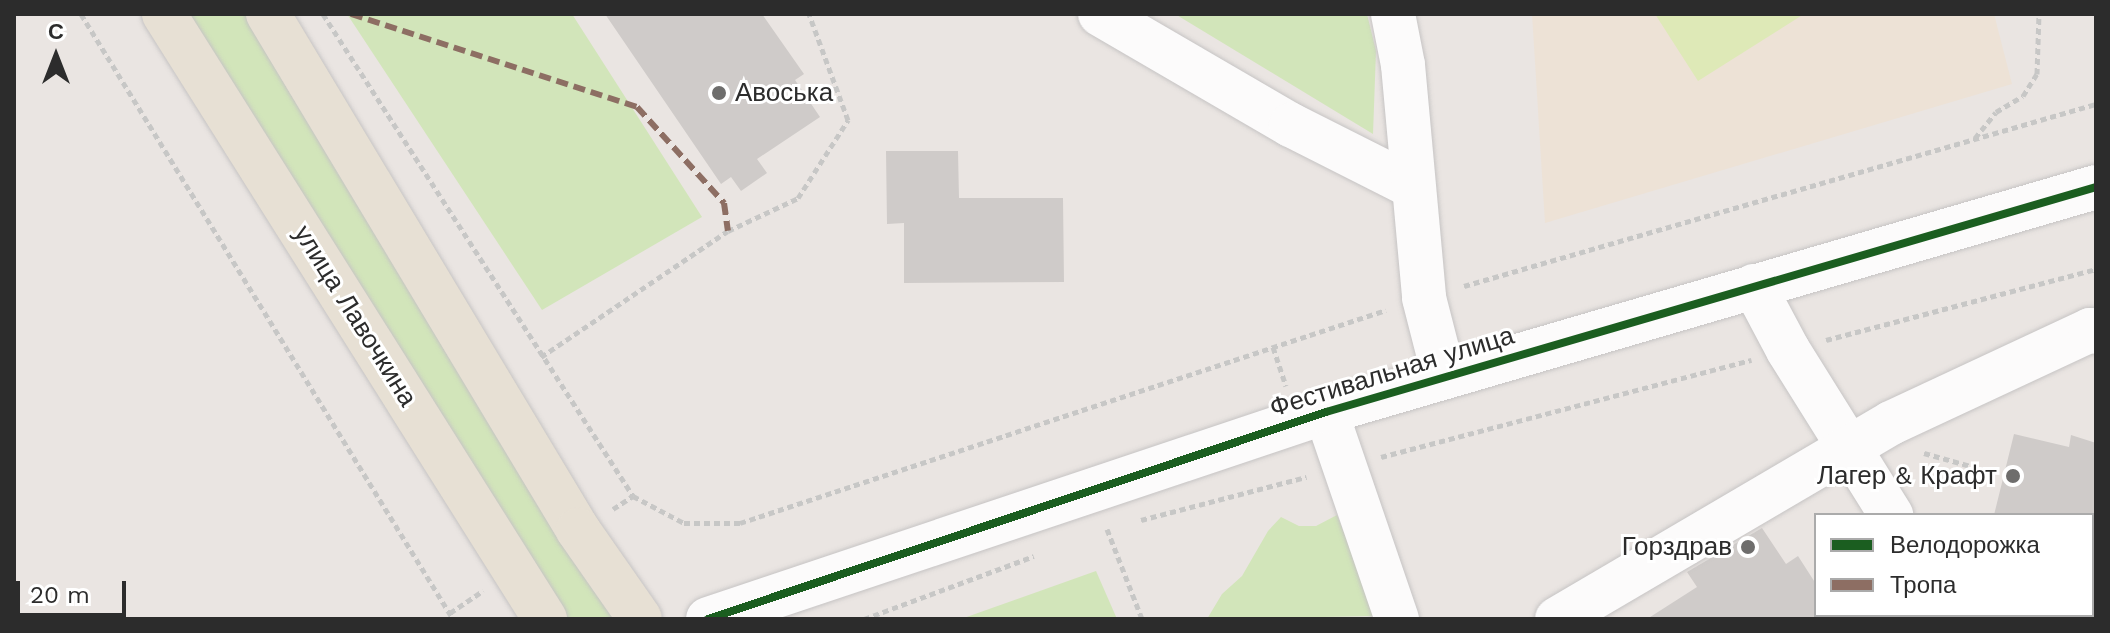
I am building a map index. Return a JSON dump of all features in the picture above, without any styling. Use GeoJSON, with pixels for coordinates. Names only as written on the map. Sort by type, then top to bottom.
{"type":"FeatureCollection","features":[{"type":"Feature","properties":{"kind":"main road","name":"улица Лавочкина"},"geometry":{"type":"LineString","coordinates":[[164,14],[545,619]]}},
{"type":"Feature","properties":{"kind":"main road"},"geometry":{"type":"LineString","coordinates":[[268,14],[578,530],[640,619]]}},
{"type":"Feature","properties":{"kind":"street"},"geometry":{"type":"LineString","coordinates":[[1100,14],[1291,125],[1412,186]]}},
{"type":"Feature","properties":{"kind":"street"},"geometry":{"type":"LineString","coordinates":[[1393,14],[1403,65],[1424,298],[1444,376]]}},
{"type":"Feature","properties":{"kind":"street","name":"Фестивальная улица"},"geometry":{"type":"LineString","coordinates":[[708,619],[1326,412],[2096,187]]}},
{"type":"Feature","properties":{"kind":"street"},"geometry":{"type":"LineString","coordinates":[[1754,286],[1848,448],[1890,513]]}},
{"type":"Feature","properties":{"kind":"street"},"geometry":{"type":"LineString","coordinates":[[1557,619],[1891,423],[2090,330],[2096,332]]}},
{"type":"Feature","properties":{"kind":"street"},"geometry":{"type":"LineString","coordinates":[[1326,412],[1397,619]]}},
{"type":"Feature","properties":{"kind":"path"},"geometry":{"type":"LineString","coordinates":[[81,14],[453,619]]}},
{"type":"Feature","properties":{"kind":"path"},"geometry":{"type":"LineString","coordinates":[[323,14],[633,496],[684,523],[740,523],[1424,298],[2096,104]]}},
{"type":"Feature","properties":{"kind":"path"},"geometry":{"type":"LineString","coordinates":[[541,357],[728,231],[798,198],[848,120],[838,85],[809,14]]}},
{"type":"Feature","properties":{"kind":"path"},"geometry":{"type":"LineString","coordinates":[[1974,139],[1996,112],[2023,96],[2037,74],[2039,14]]}},
{"type":"Feature","properties":{"kind":"path"},"geometry":{"type":"LineString","coordinates":[[1838,336],[2096,269]]}},
{"type":"Feature","properties":{"kind":"path"},"geometry":{"type":"LineString","coordinates":[[1138,521],[1742,362]]}},
{"type":"Feature","properties":{"kind":"path"},"geometry":{"type":"LineString","coordinates":[[1921,452],[1992,472]]}},
{"type":"Feature","properties":{"kind":"path"},"geometry":{"type":"LineString","coordinates":[[1093,534],[1122,525]]}},
{"type":"Feature","properties":{"kind":"path"},"geometry":{"type":"LineString","coordinates":[[1107,529],[1142,619]]}},
{"type":"Feature","properties":{"kind":"path"},"geometry":{"type":"LineString","coordinates":[[864,619],[1036,555]]}},
{"type":"Feature","properties":{"kind":"shaded area"},"geometry":{"type":"Polygon","coordinates":[[[1532,14],[1994,14],[2012,84],[1545,223],[1532,14]]]}},
{"type":"Feature","properties":{"kind":"green space"},"geometry":{"type":"Polygon","coordinates":[[[164,14],[268,14],[640,619],[545,619],[164,14]]]}},
{"type":"Feature","properties":{"kind":"green space"},"geometry":{"type":"Polygon","coordinates":[[[347,14],[572,14],[702,217],[542,310],[347,14]]]}},
{"type":"Feature","properties":{"kind":"green space"},"geometry":{"type":"Polygon","coordinates":[[[1175,14],[1367,14],[1376,51],[1373,134],[1175,14]]]}},
{"type":"Feature","properties":{"kind":"green space"},"geometry":{"type":"Polygon","coordinates":[[[1655,14],[1804,14],[1698,81],[1655,14]]]}},
{"type":"Feature","properties":{"kind":"green space"},"geometry":{"type":"Polygon","coordinates":[[[1337,515],[1377,616],[1207,619],[1222,594],[1242,576],[1268,531],[1281,517],[1299,526],[1316,526],[1337,515]]]}},
{"type":"Feature","properties":{"kind":"green space"},"geometry":{"type":"Polygon","coordinates":[[[1096,571],[1117,619],[961,619],[1096,571]]]}},
{"type":"Feature","properties":{"kind":"building"},"geometry":{"type":"Polygon","coordinates":[[[605,14],[762,14],[804,74],[795,80],[820,117],[757,159],[767,173],[741,191],[731,177],[721,184],[605,14]]]}},
{"type":"Feature","properties":{"kind":"building"},"geometry":{"type":"Polygon","coordinates":[[[886,151],[958,151],[959,198],[1063,198],[1064,282],[904,283],[904,223],[887,224],[886,151]]]}},
{"type":"Feature","properties":{"kind":"building"},"geometry":{"type":"Polygon","coordinates":[[[2014,434],[2069,447],[2071,435],[2096,443],[2096,515],[1994,513],[2014,434]]]}},
{"type":"Feature","properties":{"kind":"building"},"geometry":{"type":"Polygon","coordinates":[[[1762,528],[1786,564],[1798,556],[1814,581],[1816,619],[1647,619],[1697,587],[1687,572],[1762,528]]]}},
{"type":"Feature","properties":{"kind":"marked path"},"geometry":{"type":"LineString","coordinates":[[351,14],[637,107],[724,203],[728,231]]}},
{"type":"Feature","properties":{"kind":"cycle path"},"geometry":{"type":"LineString","coordinates":[[708,619],[1326,412],[2096,187]]}},
{"type":"Feature","properties":{"kind":"place","name":"Авоська"},"geometry":{"type":"Point","coordinates":[719,93]}},
{"type":"Feature","properties":{"kind":"place","name":"Лагер & Крафт"},"geometry":{"type":"Point","coordinates":[2013,476]}},
{"type":"Feature","properties":{"kind":"place","name":"Горздрав"},"geometry":{"type":"Point","coordinates":[1748,547]}}]}
